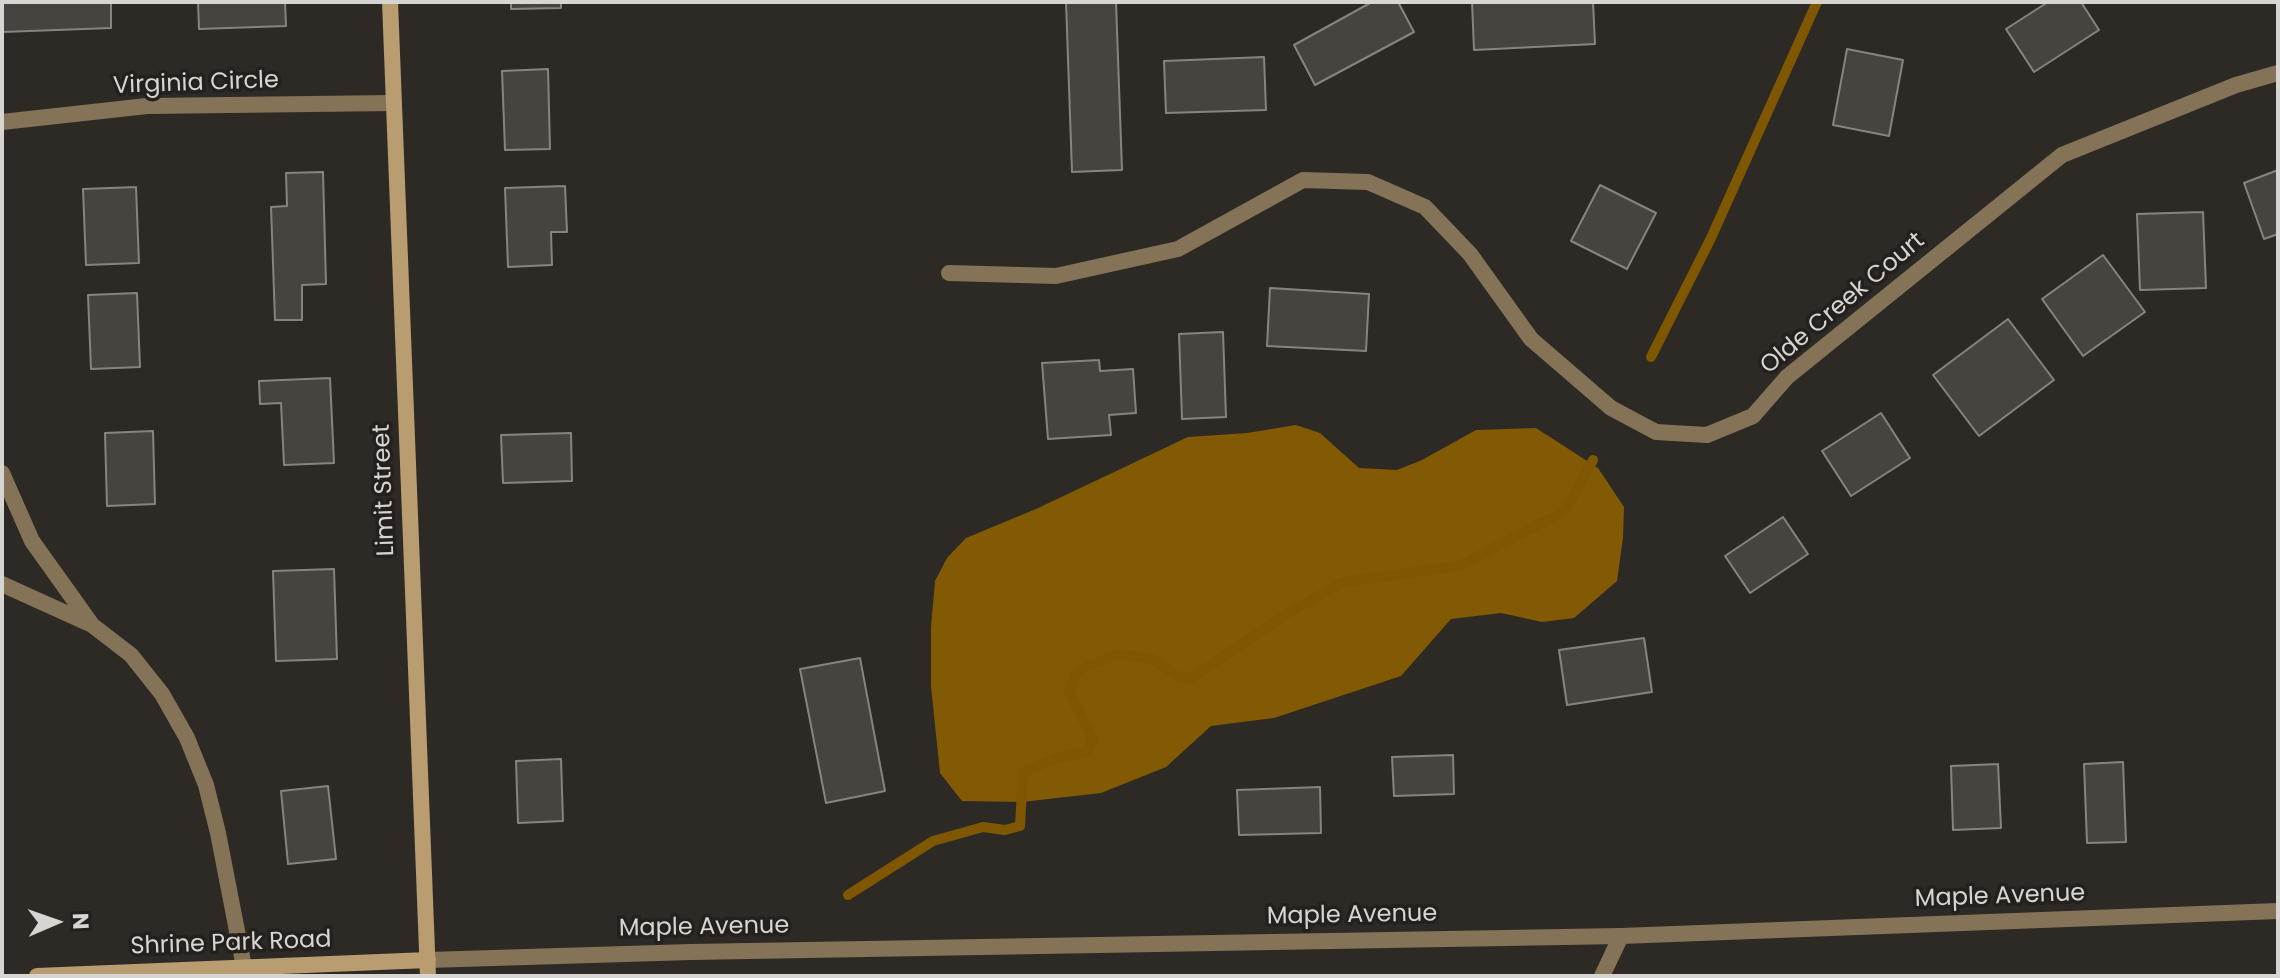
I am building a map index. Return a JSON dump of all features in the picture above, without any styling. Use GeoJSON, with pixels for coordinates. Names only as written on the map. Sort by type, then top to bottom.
{"type":"FeatureCollection","features":[{"type":"Feature","properties":{"kind":"street","name":"Limit Street"},"geometry":{"type":"LineString","coordinates":[[390,2],[428,968]]}},
{"type":"Feature","properties":{"kind":"street","name":"Olde Creek Court"},"geometry":{"type":"LineString","coordinates":[[949,273],[1056,276],[1163,253],[1178,249],[1303,180],[1368,182],[1425,207],[1470,254],[1531,339],[1611,408],[1656,432],[1707,435],[1753,416],[1787,377],[2062,155],[2236,85],[2278,73]]}},
{"type":"Feature","properties":{"kind":"street","name":"Virginia Circle"},"geometry":{"type":"LineString","coordinates":[[7,121],[147,106],[393,103]]}},
{"type":"Feature","properties":{"kind":"street"},"geometry":{"type":"LineString","coordinates":[[2,134],[7,121]]}},
{"type":"Feature","properties":{"kind":"street"},"geometry":{"type":"LineString","coordinates":[[2,473],[32,541],[92,625]]}},
{"type":"Feature","properties":{"kind":"street"},"geometry":{"type":"LineString","coordinates":[[2,584],[92,625],[131,655],[162,694],[187,738],[206,785],[244,967]]}},
{"type":"Feature","properties":{"kind":"street","name":"Maple Avenue"},"geometry":{"type":"LineString","coordinates":[[428,968],[691,952],[1621,936],[2278,911]]}},
{"type":"Feature","properties":{"kind":"street"},"geometry":{"type":"LineString","coordinates":[[1602,976],[1621,936]]}},
{"type":"Feature","properties":{"kind":"street","name":"Shrine Park Road"},"geometry":{"type":"LineString","coordinates":[[37,976],[244,967],[428,968]]}},
{"type":"Feature","properties":{"kind":"shaded area"},"geometry":{"type":"Polygon","coordinates":[[[1296,425],[1320,433],[1359,468],[1397,470],[1476,430],[1536,428],[1598,468],[1624,507],[1617,581],[1574,618],[1542,622],[1501,613],[1451,619],[1401,676],[1274,718],[1211,726],[1166,767],[1101,793],[1022,802],[962,801],[940,773],[931,686],[935,581],[947,558],[966,538],[1036,509],[1188,437],[1247,433],[1296,425]]]}},
{"type":"Feature","properties":{"kind":"building"},"geometry":{"type":"Polygon","coordinates":[[[2,2],[111,2],[111,28],[2,32],[2,2]]]}},
{"type":"Feature","properties":{"kind":"building"},"geometry":{"type":"Polygon","coordinates":[[[198,2],[285,2],[286,26],[199,29],[198,2]]]}},
{"type":"Feature","properties":{"kind":"building"},"geometry":{"type":"Polygon","coordinates":[[[511,2],[561,2],[561,8],[511,9],[511,2]]]}},
{"type":"Feature","properties":{"kind":"building"},"geometry":{"type":"Polygon","coordinates":[[[1066,2],[1116,2],[1122,170],[1072,172],[1066,2]]]}},
{"type":"Feature","properties":{"kind":"building"},"geometry":{"type":"Polygon","coordinates":[[[1372,2],[1398,2],[1414,32],[1315,85],[1294,45],[1372,2]]]}},
{"type":"Feature","properties":{"kind":"building"},"geometry":{"type":"Polygon","coordinates":[[[1472,2],[1593,2],[1595,44],[1474,50],[1472,2]]]}},
{"type":"Feature","properties":{"kind":"building"},"geometry":{"type":"Polygon","coordinates":[[[2048,2],[2081,2],[2099,30],[2034,72],[2006,29],[2048,2]]]}},
{"type":"Feature","properties":{"kind":"building"},"geometry":{"type":"Polygon","coordinates":[[[1847,49],[1903,60],[1889,136],[1833,125],[1847,49]]]}},
{"type":"Feature","properties":{"kind":"building"},"geometry":{"type":"Polygon","coordinates":[[[1264,57],[1266,110],[1166,113],[1164,61],[1264,57]]]}},
{"type":"Feature","properties":{"kind":"building"},"geometry":{"type":"Polygon","coordinates":[[[548,69],[550,149],[505,150],[502,71],[548,69]]]}},
{"type":"Feature","properties":{"kind":"building"},"geometry":{"type":"Polygon","coordinates":[[[2278,170],[2278,234],[2264,239],[2244,183],[2278,170]]]}},
{"type":"Feature","properties":{"kind":"building"},"geometry":{"type":"Polygon","coordinates":[[[323,172],[326,284],[302,285],[302,320],[275,320],[271,207],[287,206],[286,173],[323,172]]]}},
{"type":"Feature","properties":{"kind":"building"},"geometry":{"type":"Polygon","coordinates":[[[1600,185],[1656,213],[1627,269],[1571,241],[1600,185]]]}},
{"type":"Feature","properties":{"kind":"building"},"geometry":{"type":"Polygon","coordinates":[[[565,186],[567,232],[551,232],[552,265],[508,267],[505,188],[565,186]]]}},
{"type":"Feature","properties":{"kind":"building"},"geometry":{"type":"Polygon","coordinates":[[[136,187],[139,263],[86,265],[83,189],[136,187]]]}},
{"type":"Feature","properties":{"kind":"building"},"geometry":{"type":"Polygon","coordinates":[[[2203,212],[2206,288],[2140,290],[2137,214],[2203,212]]]}},
{"type":"Feature","properties":{"kind":"building"},"geometry":{"type":"Polygon","coordinates":[[[2103,255],[2145,312],[2083,356],[2042,299],[2103,255]]]}},
{"type":"Feature","properties":{"kind":"building"},"geometry":{"type":"Polygon","coordinates":[[[1270,288],[1369,294],[1366,351],[1267,346],[1270,288]]]}},
{"type":"Feature","properties":{"kind":"building"},"geometry":{"type":"Polygon","coordinates":[[[137,293],[140,367],[91,369],[88,295],[137,293]]]}},
{"type":"Feature","properties":{"kind":"building"},"geometry":{"type":"Polygon","coordinates":[[[2008,319],[2054,380],[1979,436],[1933,375],[2008,319]]]}},
{"type":"Feature","properties":{"kind":"building"},"geometry":{"type":"Polygon","coordinates":[[[1223,332],[1226,417],[1182,419],[1179,334],[1223,332]]]}},
{"type":"Feature","properties":{"kind":"building"},"geometry":{"type":"Polygon","coordinates":[[[1099,360],[1100,371],[1133,369],[1136,413],[1109,415],[1111,435],[1048,439],[1042,363],[1099,360]]]}},
{"type":"Feature","properties":{"kind":"building"},"geometry":{"type":"Polygon","coordinates":[[[330,378],[334,463],[284,465],[281,403],[260,404],[259,381],[330,378]]]}},
{"type":"Feature","properties":{"kind":"building"},"geometry":{"type":"Polygon","coordinates":[[[1881,413],[1910,458],[1851,496],[1822,451],[1881,413]]]}},
{"type":"Feature","properties":{"kind":"building"},"geometry":{"type":"Polygon","coordinates":[[[153,431],[155,504],[107,506],[105,433],[153,431]]]}},
{"type":"Feature","properties":{"kind":"building"},"geometry":{"type":"Polygon","coordinates":[[[571,433],[572,481],[503,483],[501,435],[571,433]]]}},
{"type":"Feature","properties":{"kind":"building"},"geometry":{"type":"Polygon","coordinates":[[[1783,517],[1808,554],[1750,593],[1725,556],[1783,517]]]}},
{"type":"Feature","properties":{"kind":"building"},"geometry":{"type":"Polygon","coordinates":[[[334,569],[337,659],[276,661],[273,571],[334,569]]]}},
{"type":"Feature","properties":{"kind":"building"},"geometry":{"type":"Polygon","coordinates":[[[1644,638],[1652,692],[1567,705],[1559,650],[1644,638]]]}},
{"type":"Feature","properties":{"kind":"building"},"geometry":{"type":"Polygon","coordinates":[[[860,658],[885,791],[826,803],[800,669],[860,658]]]}},
{"type":"Feature","properties":{"kind":"building"},"geometry":{"type":"Polygon","coordinates":[[[1453,755],[1454,794],[1394,796],[1392,757],[1453,755]]]}},
{"type":"Feature","properties":{"kind":"building"},"geometry":{"type":"Polygon","coordinates":[[[561,759],[563,821],[518,823],[516,761],[561,759]]]}},
{"type":"Feature","properties":{"kind":"building"},"geometry":{"type":"Polygon","coordinates":[[[2123,762],[2126,842],[2087,843],[2084,764],[2123,762]]]}},
{"type":"Feature","properties":{"kind":"building"},"geometry":{"type":"Polygon","coordinates":[[[1998,764],[2001,828],[1953,830],[1951,766],[1998,764]]]}},
{"type":"Feature","properties":{"kind":"building"},"geometry":{"type":"Polygon","coordinates":[[[328,786],[336,859],[288,864],[281,791],[328,786]]]}},
{"type":"Feature","properties":{"kind":"building"},"geometry":{"type":"Polygon","coordinates":[[[1320,787],[1321,833],[1239,835],[1237,790],[1320,787]]]}},
{"type":"Feature","properties":{"kind":"waterway"},"geometry":{"type":"LineString","coordinates":[[1651,357],[1711,238],[1817,2]]}},
{"type":"Feature","properties":{"kind":"waterway"},"geometry":{"type":"LineString","coordinates":[[848,895],[933,841],[983,827],[1005,830],[1020,826],[1023,772],[1057,758],[1087,752],[1093,740],[1069,691],[1077,671],[1117,654],[1152,659],[1175,675],[1191,679],[1283,616],[1343,582],[1459,566],[1565,511],[1593,460]]}}]}
